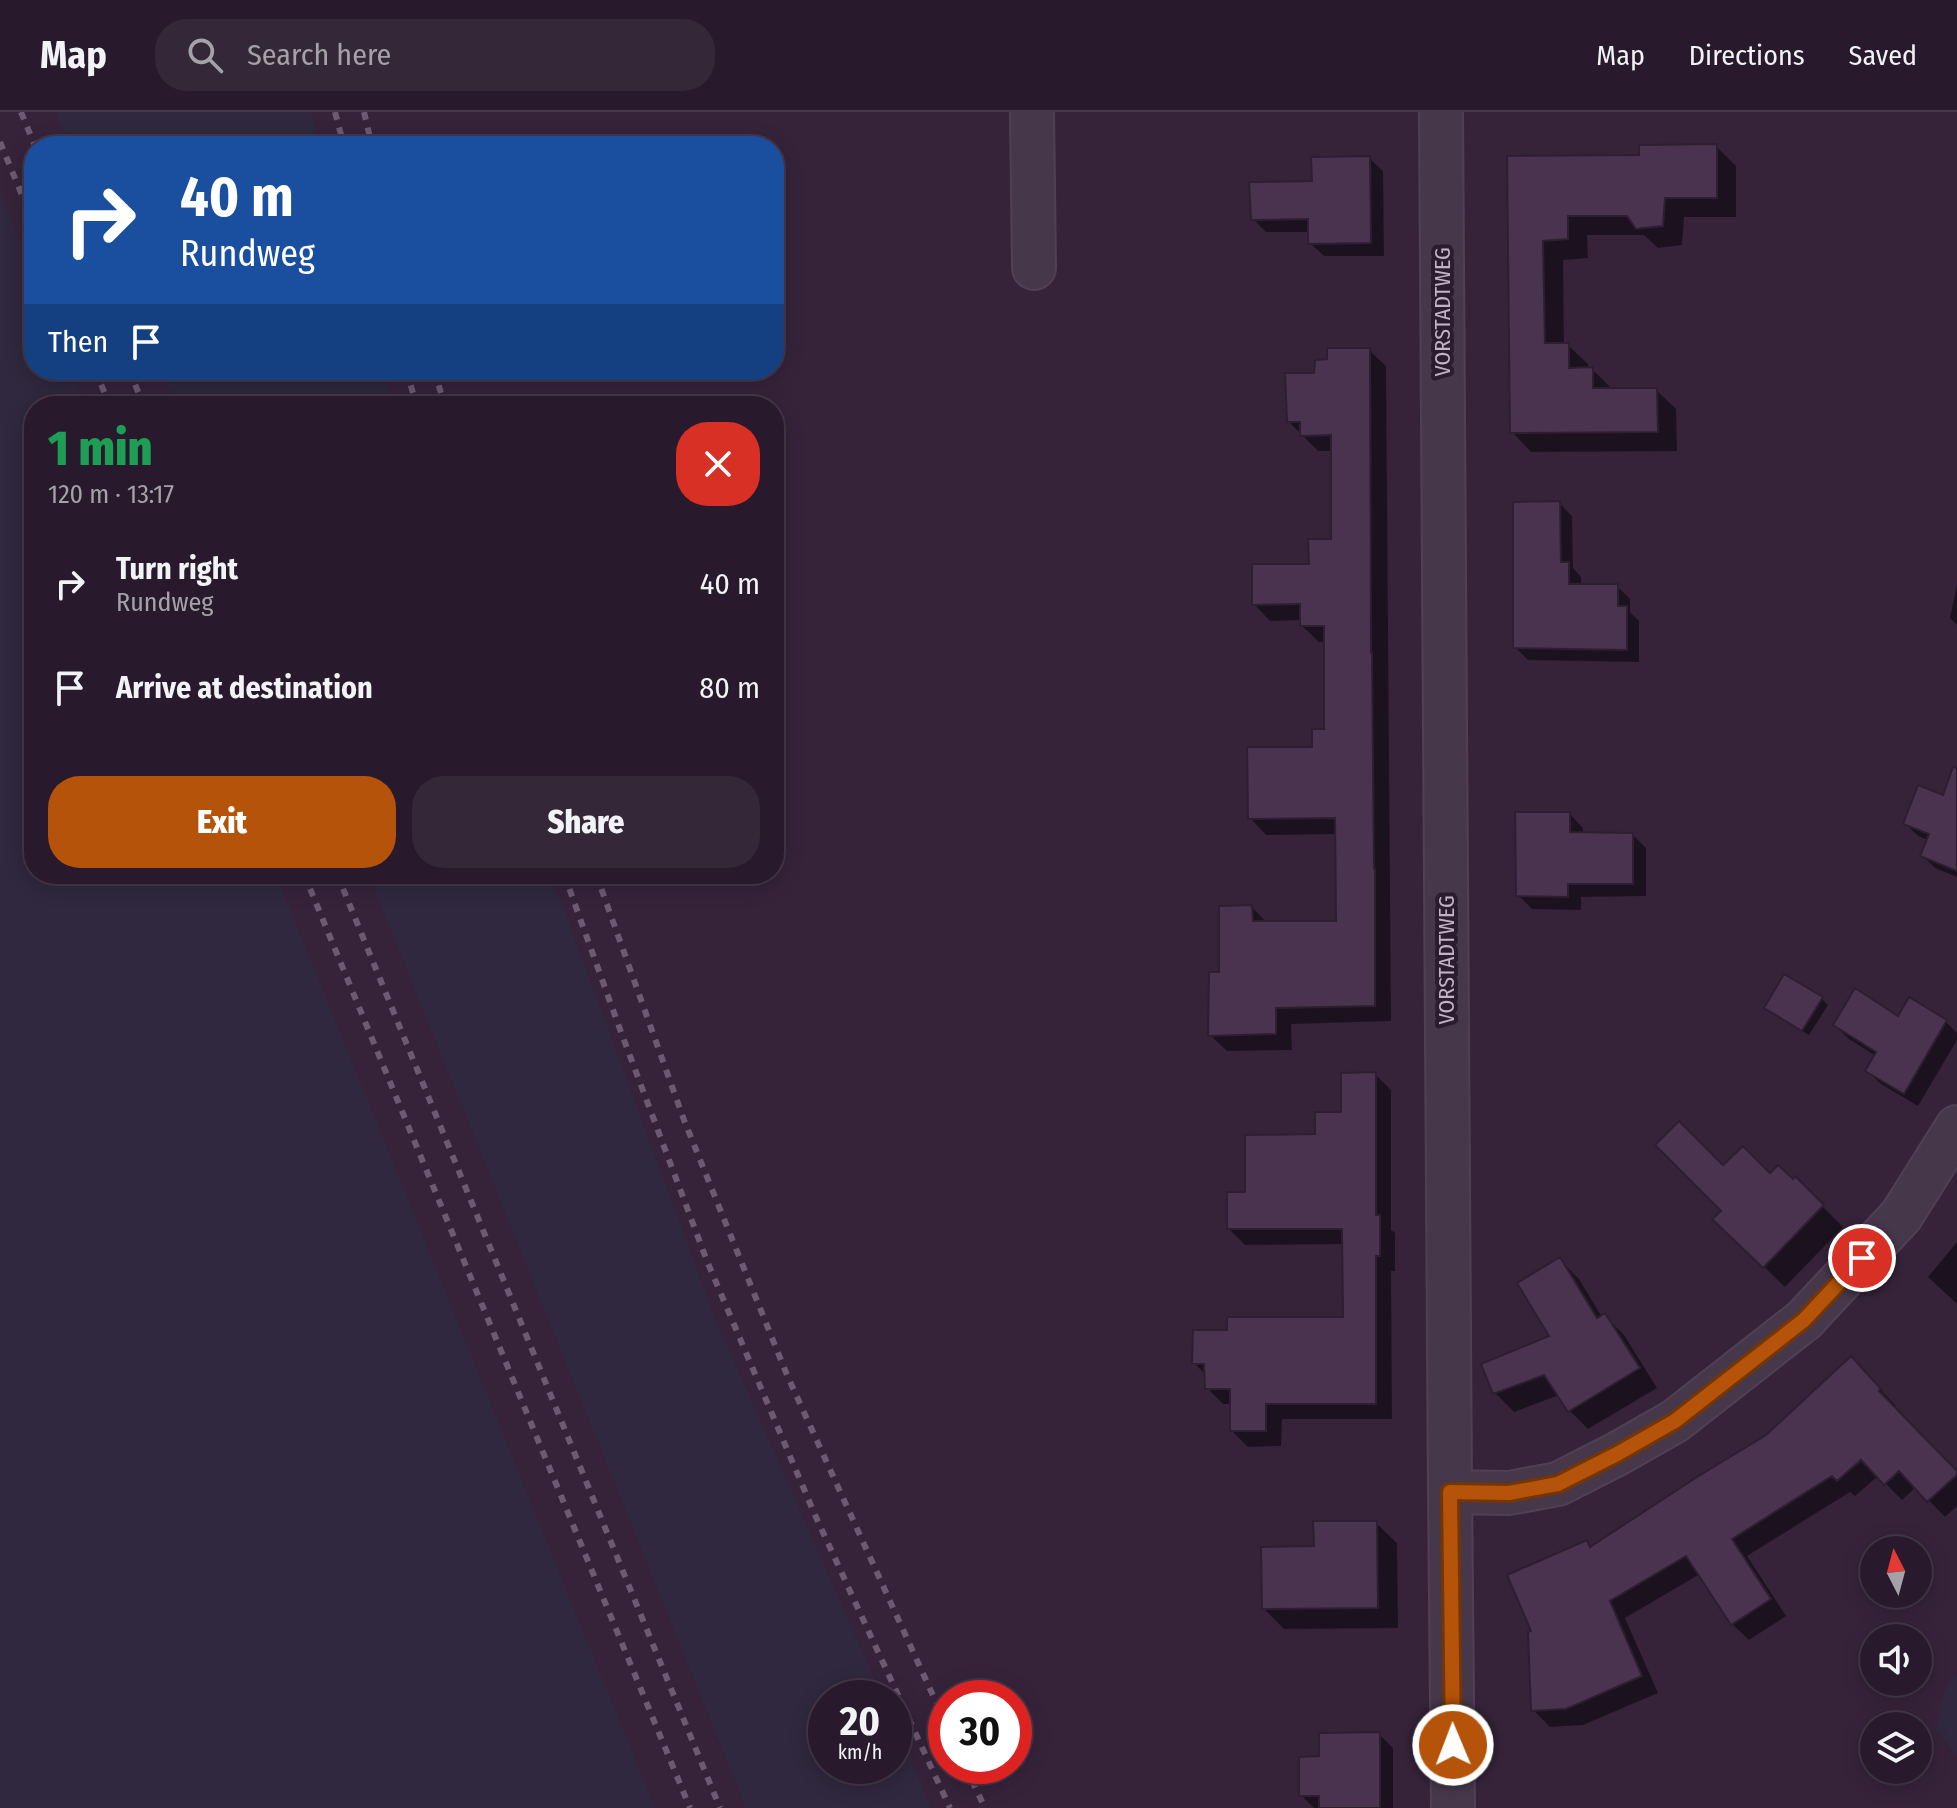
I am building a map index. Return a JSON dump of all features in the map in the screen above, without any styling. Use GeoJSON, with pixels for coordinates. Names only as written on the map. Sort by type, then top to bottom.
{"type":"FeatureCollection","features":[{"type":"Feature","properties":{"kind":"street"},"geometry":{"type":"LineString","coordinates":[[1032,112],[1034,268]]}},
{"type":"Feature","properties":{"kind":"street","name":"VORSTADTWEG"},"geometry":{"type":"LineString","coordinates":[[1441,112],[1453,1808]]}},
{"type":"Feature","properties":{"kind":"street"},"geometry":{"type":"LineString","coordinates":[[1450,1492],[1509,1493],[1558,1484],[1675,1421],[1804,1320],[1901,1216],[1957,1127]]}},
{"type":"Feature","properties":{"kind":"shaded area"},"geometry":{"type":"Polygon","coordinates":[[[56,112],[311,112],[317,136],[65,136],[56,112]]]}},
{"type":"Feature","properties":{"kind":"shaded area"},"geometry":{"type":"Polygon","coordinates":[[[0,190],[24,250],[24,380],[76,380],[83,396],[24,396],[24,884],[280,884],[655,1808],[0,1808],[0,190]]]}},
{"type":"Feature","properties":{"kind":"shaded area"},"geometry":{"type":"Polygon","coordinates":[[[166,380],[386,380],[392,396],[172,396],[166,380]]]}},
{"type":"Feature","properties":{"kind":"shaded area"},"geometry":{"type":"Polygon","coordinates":[[[372,884],[555,884],[715,1318],[875,1680],[808,1680],[808,1784],[912,1784],[912,1764],[931,1808],[746,1808],[372,884]]]}},
{"type":"Feature","properties":{"kind":"shaded area"},"geometry":{"type":"Polygon","coordinates":[[[1957,1671],[1957,1756],[1936,1730],[1943,1694],[1957,1671]]]}},
{"type":"Feature","properties":{"kind":"building"},"geometry":{"type":"Polygon","coordinates":[[[1717,144],[1717,198],[1665,198],[1663,226],[1636,229],[1627,216],[1568,216],[1568,239],[1543,241],[1545,343],[1569,343],[1569,368],[1593,367],[1593,388],[1657,388],[1658,432],[1510,433],[1507,156],[1639,155],[1639,145],[1717,144]]]}},
{"type":"Feature","properties":{"kind":"building"},"geometry":{"type":"Polygon","coordinates":[[[1370,156],[1371,243],[1308,244],[1308,219],[1251,220],[1249,182],[1312,181],[1311,157],[1370,156]]]}},
{"type":"Feature","properties":{"kind":"building"},"geometry":{"type":"Polygon","coordinates":[[[1327,348],[1370,348],[1375,1006],[1276,1008],[1276,1034],[1208,1036],[1209,972],[1219,972],[1219,906],[1252,905],[1253,921],[1336,921],[1335,818],[1248,819],[1247,747],[1312,747],[1312,729],[1324,729],[1324,626],[1300,626],[1300,604],[1252,605],[1252,564],[1309,564],[1308,539],[1331,539],[1331,435],[1300,436],[1300,422],[1287,422],[1285,373],[1314,373],[1315,360],[1327,359],[1327,348]]]}},
{"type":"Feature","properties":{"kind":"building"},"geometry":{"type":"Polygon","coordinates":[[[1560,501],[1561,562],[1569,562],[1569,584],[1618,584],[1618,606],[1627,606],[1627,650],[1513,648],[1513,502],[1560,501]]]}},
{"type":"Feature","properties":{"kind":"building"},"geometry":{"type":"Polygon","coordinates":[[[1953,767],[1957,768],[1957,871],[1920,856],[1929,834],[1903,824],[1918,785],[1943,795],[1953,767]]]}},
{"type":"Feature","properties":{"kind":"building"},"geometry":{"type":"Polygon","coordinates":[[[1515,812],[1570,812],[1570,832],[1633,833],[1633,884],[1568,884],[1568,897],[1516,896],[1515,812]]]}},
{"type":"Feature","properties":{"kind":"building"},"geometry":{"type":"Polygon","coordinates":[[[1784,974],[1823,997],[1802,1031],[1764,1008],[1784,974]]]}},
{"type":"Feature","properties":{"kind":"building"},"geometry":{"type":"Polygon","coordinates":[[[1855,988],[1898,1016],[1909,997],[1947,1020],[1904,1094],[1865,1071],[1876,1052],[1833,1025],[1855,988]]]}},
{"type":"Feature","properties":{"kind":"building"},"geometry":{"type":"Polygon","coordinates":[[[1376,1072],[1376,1215],[1380,1215],[1380,1256],[1376,1256],[1376,1404],[1266,1404],[1266,1431],[1230,1431],[1230,1389],[1205,1389],[1204,1364],[1192,1364],[1193,1330],[1227,1330],[1227,1317],[1343,1317],[1342,1229],[1227,1229],[1227,1192],[1245,1192],[1245,1135],[1315,1134],[1315,1112],[1341,1112],[1341,1073],[1376,1072]]]}},
{"type":"Feature","properties":{"kind":"building"},"geometry":{"type":"Polygon","coordinates":[[[1679,1121],[1723,1165],[1743,1146],[1770,1173],[1778,1165],[1793,1179],[1795,1176],[1824,1205],[1763,1268],[1712,1219],[1721,1211],[1655,1145],[1679,1121]]]}},
{"type":"Feature","properties":{"kind":"building"},"geometry":{"type":"Polygon","coordinates":[[[1560,1257],[1597,1318],[1605,1313],[1640,1368],[1568,1412],[1544,1375],[1493,1394],[1481,1364],[1549,1336],[1517,1283],[1560,1257]]]}},
{"type":"Feature","properties":{"kind":"building"},"geometry":{"type":"Polygon","coordinates":[[[1851,1356],[1881,1389],[1879,1391],[1957,1471],[1957,1475],[1927,1502],[1899,1471],[1884,1485],[1861,1460],[1837,1481],[1832,1476],[1732,1539],[1771,1599],[1731,1625],[1686,1556],[1610,1601],[1642,1676],[1566,1709],[1531,1711],[1528,1632],[1531,1631],[1507,1575],[1587,1540],[1590,1547],[1766,1435],[1851,1356]]]}},
{"type":"Feature","properties":{"kind":"building"},"geometry":{"type":"Polygon","coordinates":[[[1313,1521],[1377,1521],[1378,1608],[1262,1609],[1261,1547],[1314,1546],[1313,1521]]]}},
{"type":"Feature","properties":{"kind":"building"},"geometry":{"type":"Polygon","coordinates":[[[1380,1732],[1380,1808],[1319,1808],[1319,1796],[1299,1796],[1299,1757],[1319,1756],[1319,1733],[1380,1732]]]}},
{"type":"Feature","properties":{"kind":"railway"},"geometry":{"type":"LineString","coordinates":[[21,112],[31,136]]}},
{"type":"Feature","properties":{"kind":"railway"},"geometry":{"type":"LineString","coordinates":[[335,112],[341,136]]}},
{"type":"Feature","properties":{"kind":"railway"},"geometry":{"type":"LineString","coordinates":[[364,112],[370,136]]}},
{"type":"Feature","properties":{"kind":"railway"},"geometry":{"type":"LineString","coordinates":[[0,142],[24,200]]}},
{"type":"Feature","properties":{"kind":"railway"},"geometry":{"type":"LineString","coordinates":[[99,380],[106,396]]}},
{"type":"Feature","properties":{"kind":"railway"},"geometry":{"type":"LineString","coordinates":[[133,380],[140,396]]}},
{"type":"Feature","properties":{"kind":"railway"},"geometry":{"type":"LineString","coordinates":[[409,380],[414,396]]}},
{"type":"Feature","properties":{"kind":"railway"},"geometry":{"type":"LineString","coordinates":[[437,380],[442,396]]}},
{"type":"Feature","properties":{"kind":"railway"},"geometry":{"type":"LineString","coordinates":[[308,884],[690,1808]]}},
{"type":"Feature","properties":{"kind":"railway"},"geometry":{"type":"LineString","coordinates":[[341,884],[720,1808]]}},
{"type":"Feature","properties":{"kind":"railway"},"geometry":{"type":"LineString","coordinates":[[568,884],[707,1261],[815,1515],[950,1808]]}},
{"type":"Feature","properties":{"kind":"railway"},"geometry":{"type":"LineString","coordinates":[[600,884],[684,1120],[787,1375],[928,1684]]}},
{"type":"Feature","properties":{"kind":"railway"},"geometry":{"type":"LineString","coordinates":[[974,1784],[985,1808]]}},
{"type":"Feature","properties":{"kind":"route"},"geometry":{"type":"LineString","coordinates":[[1453,1745],[1450,1492],[1509,1493],[1558,1484],[1617,1454],[1675,1421],[1804,1320],[1862,1258]]}}]}
